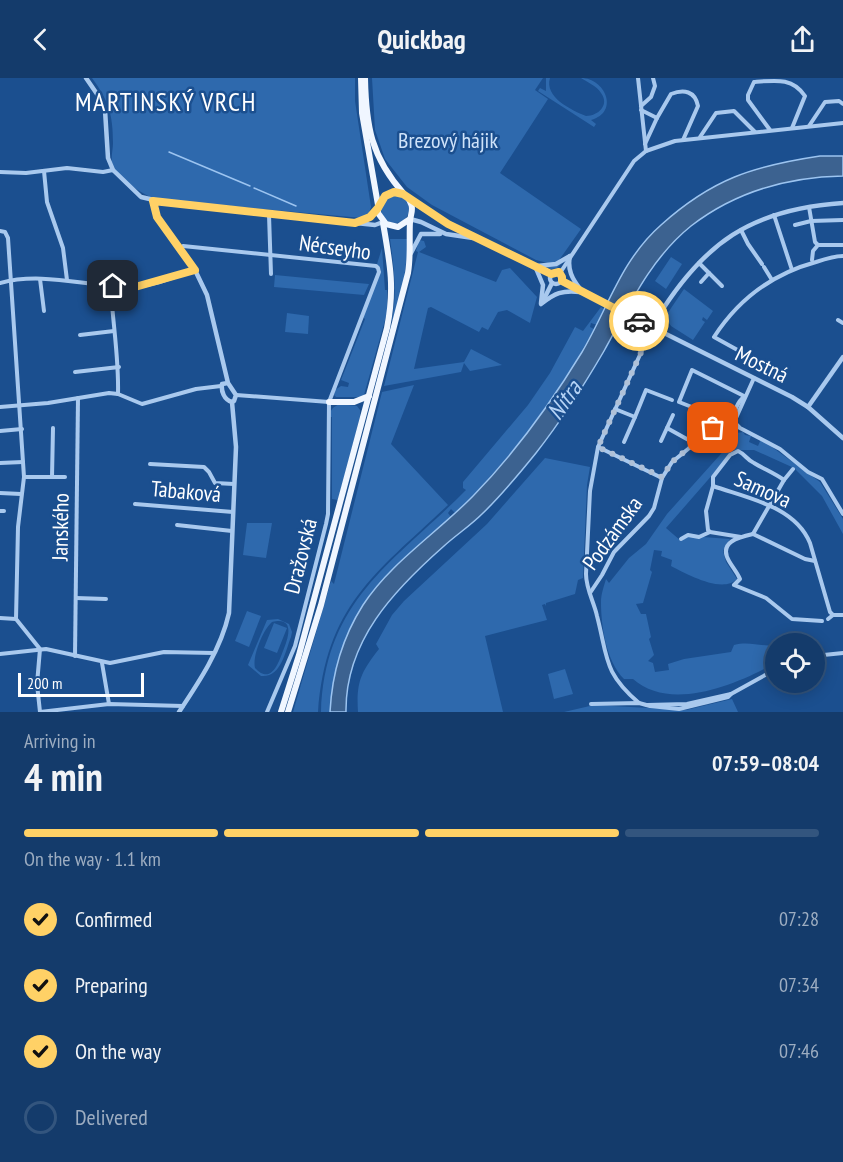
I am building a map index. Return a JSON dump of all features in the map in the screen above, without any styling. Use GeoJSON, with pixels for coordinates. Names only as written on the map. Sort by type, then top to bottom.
{"type":"FeatureCollection","features":[{"type":"Feature","properties":{"kind":"main road"},"geometry":{"type":"LineString","coordinates":[[288,712],[321,605],[376,388],[403,294],[411,253],[412,209],[406,197],[387,173],[371,141],[363,78]]}},
{"type":"Feature","properties":{"kind":"main road"},"geometry":{"type":"LineString","coordinates":[[329,402],[354,402],[369,395],[376,388],[391,304],[392,274],[383,222],[379,216],[362,113],[363,78]]}},
{"type":"Feature","properties":{"kind":"main road"},"geometry":{"type":"LineString","coordinates":[[378,207],[387,194],[396,192],[406,197]]}},
{"type":"Feature","properties":{"kind":"main road"},"geometry":{"type":"LineString","coordinates":[[383,222],[398,227],[410,219]]}},
{"type":"Feature","properties":{"kind":"main road"},"geometry":{"type":"LineString","coordinates":[[281,712],[299,655],[369,395]]}},
{"type":"Feature","properties":{"kind":"main road"},"geometry":{"type":"LineString","coordinates":[[354,402],[364,414]]}},
{"type":"Feature","properties":{"kind":"street"},"geometry":{"type":"LineString","coordinates":[[86,78],[105,110],[108,158],[113,170],[141,197],[153,201],[269,215],[375,225],[383,222]]}},
{"type":"Feature","properties":{"kind":"street"},"geometry":{"type":"LineString","coordinates":[[638,78],[646,151]]}},
{"type":"Feature","properties":{"kind":"street"},"geometry":{"type":"LineString","coordinates":[[641,108],[651,97],[655,86],[652,78]]}},
{"type":"Feature","properties":{"kind":"street"},"geometry":{"type":"LineString","coordinates":[[770,131],[748,100],[755,80],[790,79],[797,82],[806,96],[791,129]]}},
{"type":"Feature","properties":{"kind":"street"},"geometry":{"type":"LineString","coordinates":[[645,144],[657,118],[673,93],[691,92],[698,106],[683,140]]}},
{"type":"Feature","properties":{"kind":"street"},"geometry":{"type":"LineString","coordinates":[[809,127],[825,102],[839,101],[843,104]]}},
{"type":"Feature","properties":{"kind":"street"},"geometry":{"type":"LineString","coordinates":[[641,108],[657,118]]}},
{"type":"Feature","properties":{"kind":"street"},"geometry":{"type":"LineString","coordinates":[[700,138],[716,113],[721,112],[734,111],[755,132]]}},
{"type":"Feature","properties":{"kind":"street"},"geometry":{"type":"LineString","coordinates":[[560,273],[634,161],[646,151],[666,143],[683,140],[843,123]]}},
{"type":"Feature","properties":{"kind":"street"},"geometry":{"type":"LineString","coordinates":[[0,172],[68,168],[103,172],[113,170]]}},
{"type":"Feature","properties":{"kind":"street"},"geometry":{"type":"LineString","coordinates":[[44,171],[48,202],[63,248],[68,280]]}},
{"type":"Feature","properties":{"kind":"street"},"geometry":{"type":"LineString","coordinates":[[406,197],[434,216],[477,238],[551,274],[560,273]]}},
{"type":"Feature","properties":{"kind":"street"},"geometry":{"type":"LineString","coordinates":[[153,201],[157,217],[195,270],[207,296],[228,383],[236,395]]}},
{"type":"Feature","properties":{"kind":"street"},"geometry":{"type":"LineString","coordinates":[[656,320],[684,278],[717,245],[741,230],[774,215],[808,206],[843,203]]}},
{"type":"Feature","properties":{"kind":"street"},"geometry":{"type":"LineString","coordinates":[[808,206],[814,239],[818,245]]}},
{"type":"Feature","properties":{"kind":"street"},"geometry":{"type":"LineString","coordinates":[[355,223],[367,219],[378,207]]}},
{"type":"Feature","properties":{"kind":"street"},"geometry":{"type":"LineString","coordinates":[[269,215],[271,274]]}},
{"type":"Feature","properties":{"kind":"street"},"geometry":{"type":"LineString","coordinates":[[774,215],[792,270]]}},
{"type":"Feature","properties":{"kind":"street"},"geometry":{"type":"LineString","coordinates":[[410,219],[446,234]]}},
{"type":"Feature","properties":{"kind":"street"},"geometry":{"type":"LineString","coordinates":[[795,225],[811,221],[843,220]]}},
{"type":"Feature","properties":{"kind":"street"},"geometry":{"type":"LineString","coordinates":[[741,230],[772,280]]}},
{"type":"Feature","properties":{"kind":"street"},"geometry":{"type":"LineString","coordinates":[[0,231],[5,232],[8,238],[24,477],[21,495],[16,619],[40,649],[37,684],[39,712],[109,704],[183,706]]}},
{"type":"Feature","properties":{"kind":"street"},"geometry":{"type":"LineString","coordinates":[[411,253],[421,234],[477,238]]}},
{"type":"Feature","properties":{"kind":"street"},"geometry":{"type":"LineString","coordinates":[[818,245],[843,245]]}},
{"type":"Feature","properties":{"kind":"street"},"geometry":{"type":"LineString","coordinates":[[812,260],[813,251],[818,245]]}},
{"type":"Feature","properties":{"kind":"street","name":"Nécseyho"},"geometry":{"type":"LineString","coordinates":[[183,246],[378,268],[379,272],[329,402]]}},
{"type":"Feature","properties":{"kind":"street"},"geometry":{"type":"LineString","coordinates":[[535,266],[556,264],[570,256]]}},
{"type":"Feature","properties":{"kind":"street"},"geometry":{"type":"LineString","coordinates":[[570,256],[568,263],[571,276],[582,292]]}},
{"type":"Feature","properties":{"kind":"street"},"geometry":{"type":"LineString","coordinates":[[752,358],[714,338],[735,309],[756,290],[792,270],[843,256]]}},
{"type":"Feature","properties":{"kind":"street"},"geometry":{"type":"LineString","coordinates":[[698,262],[722,286]]}},
{"type":"Feature","properties":{"kind":"street"},"geometry":{"type":"LineString","coordinates":[[535,266],[543,285],[541,304]]}},
{"type":"Feature","properties":{"kind":"street"},"geometry":{"type":"LineString","coordinates":[[0,283],[12,279],[40,279],[135,287],[195,270]]}},
{"type":"Feature","properties":{"kind":"street"},"geometry":{"type":"LineString","coordinates":[[560,273],[562,281]]}},
{"type":"Feature","properties":{"kind":"street"},"geometry":{"type":"LineString","coordinates":[[701,282],[709,273]]}},
{"type":"Feature","properties":{"kind":"street"},"geometry":{"type":"LineString","coordinates":[[541,304],[552,283],[551,274]]}},
{"type":"Feature","properties":{"kind":"street"},"geometry":{"type":"LineString","coordinates":[[40,279],[44,310]]}},
{"type":"Feature","properties":{"kind":"street"},"geometry":{"type":"LineString","coordinates":[[562,281],[645,324]]}},
{"type":"Feature","properties":{"kind":"street"},"geometry":{"type":"LineString","coordinates":[[552,283],[558,284],[562,281]]}},
{"type":"Feature","properties":{"kind":"street"},"geometry":{"type":"LineString","coordinates":[[113,286],[111,291],[119,367],[118,394]]}},
{"type":"Feature","properties":{"kind":"street"},"geometry":{"type":"LineString","coordinates":[[541,304],[555,293],[582,292]]}},
{"type":"Feature","properties":{"kind":"street"},"geometry":{"type":"LineString","coordinates":[[650,320],[656,320],[660,325],[660,331],[655,336],[649,335],[644,330],[645,324],[650,320]]}},
{"type":"Feature","properties":{"kind":"street"},"geometry":{"type":"LineString","coordinates":[[838,320],[843,323]]}},
{"type":"Feature","properties":{"kind":"street"},"geometry":{"type":"LineString","coordinates":[[80,335],[114,331]]}},
{"type":"Feature","properties":{"kind":"street","name":"Mostná"},"geometry":{"type":"LineString","coordinates":[[660,331],[808,407],[843,438]]}},
{"type":"Feature","properties":{"kind":"street","name":"Podzámska"},"geometry":{"type":"LineString","coordinates":[[639,703],[621,686],[609,668],[597,614],[586,582],[586,563],[590,491],[598,447],[649,335]]}},
{"type":"Feature","properties":{"kind":"street"},"geometry":{"type":"LineString","coordinates":[[808,407],[843,357]]}},
{"type":"Feature","properties":{"kind":"street"},"geometry":{"type":"LineString","coordinates":[[75,372],[119,367]]}},
{"type":"Feature","properties":{"kind":"street"},"geometry":{"type":"LineString","coordinates":[[744,396],[692,370],[679,402],[733,421],[740,428],[780,449],[808,472],[822,479],[843,514]]}},
{"type":"Feature","properties":{"kind":"street"},"geometry":{"type":"LineString","coordinates":[[733,421],[754,378]]}},
{"type":"Feature","properties":{"kind":"street"},"geometry":{"type":"LineString","coordinates":[[0,407],[102,394],[118,394],[142,404],[204,388],[221,386],[224,382],[228,383]]}},
{"type":"Feature","properties":{"kind":"street"},"geometry":{"type":"LineString","coordinates":[[221,386],[226,399],[232,402]]}},
{"type":"Feature","properties":{"kind":"street"},"geometry":{"type":"LineString","coordinates":[[624,442],[646,390],[672,400]]}},
{"type":"Feature","properties":{"kind":"street"},"geometry":{"type":"LineString","coordinates":[[236,395],[329,402]]}},
{"type":"Feature","properties":{"kind":"street"},"geometry":{"type":"LineString","coordinates":[[179,712],[214,653],[229,613],[236,447],[232,402],[236,395]]}},
{"type":"Feature","properties":{"kind":"street","name":"Janského"},"geometry":{"type":"LineString","coordinates":[[75,656],[78,398]]}},
{"type":"Feature","properties":{"kind":"street","name":"Dražovská"},"geometry":{"type":"LineString","coordinates":[[267,712],[296,646],[328,514],[329,402]]}},
{"type":"Feature","properties":{"kind":"street"},"geometry":{"type":"LineString","coordinates":[[615,409],[635,417]]}},
{"type":"Feature","properties":{"kind":"street"},"geometry":{"type":"LineString","coordinates":[[661,441],[673,415]]}},
{"type":"Feature","properties":{"kind":"street","name":"Podzámska"},"geometry":{"type":"LineString","coordinates":[[590,593],[614,552],[649,516],[654,508],[662,477],[672,462],[725,420]]}},
{"type":"Feature","properties":{"kind":"street"},"geometry":{"type":"LineString","coordinates":[[52,477],[53,428]]}},
{"type":"Feature","properties":{"kind":"street"},"geometry":{"type":"LineString","coordinates":[[667,428],[694,443]]}},
{"type":"Feature","properties":{"kind":"street"},"geometry":{"type":"LineString","coordinates":[[0,431],[22,429]]}},
{"type":"Feature","properties":{"kind":"street"},"geometry":{"type":"LineString","coordinates":[[598,447],[662,477]]}},
{"type":"Feature","properties":{"kind":"street"},"geometry":{"type":"LineString","coordinates":[[710,532],[706,511],[713,486],[713,477],[730,455],[738,451],[745,454],[750,462],[768,469],[784,480]]}},
{"type":"Feature","properties":{"kind":"street"},"geometry":{"type":"LineString","coordinates":[[0,464],[23,462]]}},
{"type":"Feature","properties":{"kind":"street"},"geometry":{"type":"LineString","coordinates":[[150,464],[204,467],[215,483],[234,484]]}},
{"type":"Feature","properties":{"kind":"street"},"geometry":{"type":"LineString","coordinates":[[753,534],[784,480],[794,469]]}},
{"type":"Feature","properties":{"kind":"street"},"geometry":{"type":"LineString","coordinates":[[24,477],[65,477]]}},
{"type":"Feature","properties":{"kind":"street","name":"Samova"},"geometry":{"type":"LineString","coordinates":[[713,486],[770,505],[798,524],[806,534],[830,612],[833,615]]}},
{"type":"Feature","properties":{"kind":"street"},"geometry":{"type":"LineString","coordinates":[[0,494],[21,495]]}},
{"type":"Feature","properties":{"kind":"street","name":"Tabaková"},"geometry":{"type":"LineString","coordinates":[[135,504],[233,512]]}},
{"type":"Feature","properties":{"kind":"street"},"geometry":{"type":"LineString","coordinates":[[177,525],[232,531]]}},
{"type":"Feature","properties":{"kind":"street"},"geometry":{"type":"LineString","coordinates":[[681,540],[688,535],[699,537],[710,532],[741,537]]}},
{"type":"Feature","properties":{"kind":"street"},"geometry":{"type":"LineString","coordinates":[[815,561],[805,559],[753,534],[732,540],[726,548],[729,561],[740,579],[734,585],[766,598],[792,619],[822,621]]}},
{"type":"Feature","properties":{"kind":"street"},"geometry":{"type":"LineString","coordinates":[[76,598],[106,599]]}},
{"type":"Feature","properties":{"kind":"street"},"geometry":{"type":"LineString","coordinates":[[828,619],[833,615],[843,615]]}},
{"type":"Feature","properties":{"kind":"street"},"geometry":{"type":"LineString","coordinates":[[0,618],[16,619]]}},
{"type":"Feature","properties":{"kind":"street"},"geometry":{"type":"LineString","coordinates":[[0,654],[40,649],[110,663],[164,652],[214,653]]}},
{"type":"Feature","properties":{"kind":"street"},"geometry":{"type":"LineString","coordinates":[[825,655],[843,653]]}},
{"type":"Feature","properties":{"kind":"street"},"geometry":{"type":"LineString","coordinates":[[102,663],[109,704]]}},
{"type":"Feature","properties":{"kind":"street"},"geometry":{"type":"LineString","coordinates":[[591,704],[639,703],[679,709],[688,708],[731,694],[765,675]]}},
{"type":"Feature","properties":{"kind":"green space"},"geometry":{"type":"Polygon","coordinates":[[[92,78],[355,78],[355,101],[371,207],[369,213],[362,218],[153,199],[128,184],[114,168],[111,116],[106,101],[92,78]]]}},
{"type":"Feature","properties":{"kind":"green space","name":"Brezový hájik"},"geometry":{"type":"Polygon","coordinates":[[[372,78],[543,78],[535,90],[548,99],[500,173],[581,229],[557,263],[563,262],[557,268],[544,267],[555,265],[536,260],[432,205],[407,187],[385,159],[375,130],[372,78]]]}},
{"type":"Feature","properties":{"kind":"green space"},"geometry":{"type":"Polygon","coordinates":[[[546,78],[550,78],[551,91],[560,102],[586,116],[598,112],[604,102],[599,91],[581,78],[597,83],[606,96],[607,103],[600,116],[591,120],[596,124],[594,127],[538,91],[540,88],[546,91],[546,78]]]}},
{"type":"Feature","properties":{"kind":"green space"},"geometry":{"type":"Polygon","coordinates":[[[395,195],[405,199],[409,209],[405,219],[395,223],[385,219],[381,209],[385,199],[395,195]]]}},
{"type":"Feature","properties":{"kind":"green space"},"geometry":{"type":"Polygon","coordinates":[[[390,239],[409,239],[404,279],[393,321],[394,280],[390,239]]]}},
{"type":"Feature","properties":{"kind":"green space"},"geometry":{"type":"Polygon","coordinates":[[[419,240],[424,241],[426,247],[419,252],[496,282],[502,270],[510,268],[537,297],[530,323],[507,310],[498,312],[488,330],[482,327],[479,332],[431,307],[428,308],[414,369],[464,362],[471,349],[502,365],[470,371],[464,363],[461,372],[384,386],[418,252],[416,251],[419,240]]]}},
{"type":"Feature","properties":{"kind":"green space"},"geometry":{"type":"Polygon","coordinates":[[[382,248],[387,313],[364,395],[362,397],[336,397],[335,390],[341,386],[348,387],[349,383],[341,380],[381,270],[377,264],[382,248]]]}},
{"type":"Feature","properties":{"kind":"green space"},"geometry":{"type":"Polygon","coordinates":[[[671,257],[682,264],[666,289],[655,281],[671,257]]]}},
{"type":"Feature","properties":{"kind":"green space"},"geometry":{"type":"Polygon","coordinates":[[[275,275],[369,284],[364,295],[274,287],[275,275]]]}},
{"type":"Feature","properties":{"kind":"green space"},"geometry":{"type":"Polygon","coordinates":[[[684,289],[713,311],[707,320],[703,317],[702,320],[705,322],[693,340],[671,326],[665,317],[684,289]]]}},
{"type":"Feature","properties":{"kind":"green space"},"geometry":{"type":"Polygon","coordinates":[[[601,307],[604,309],[597,325],[591,323],[590,327],[594,329],[565,379],[514,449],[455,513],[451,509],[448,513],[451,517],[385,580],[368,601],[342,649],[334,678],[330,712],[321,712],[325,673],[335,639],[350,611],[368,585],[390,562],[466,490],[463,488],[463,482],[528,405],[550,373],[575,327],[583,331],[601,307]]]}},
{"type":"Feature","properties":{"kind":"green space"},"geometry":{"type":"Polygon","coordinates":[[[287,313],[309,316],[308,334],[285,332],[287,313]]]}},
{"type":"Feature","properties":{"kind":"green space"},"geometry":{"type":"Polygon","coordinates":[[[414,385],[391,444],[448,505],[377,572],[344,617],[332,644],[323,675],[318,712],[293,712],[331,581],[334,584],[382,392],[414,385]]]}},
{"type":"Feature","properties":{"kind":"green space"},"geometry":{"type":"Polygon","coordinates":[[[340,404],[357,406],[360,410],[360,417],[338,500],[332,499],[332,417],[330,417],[332,409],[340,404]]]}},
{"type":"Feature","properties":{"kind":"green space"},"geometry":{"type":"Polygon","coordinates":[[[743,432],[751,436],[749,442],[758,446],[761,439],[820,482],[843,519],[843,534],[822,496],[794,468],[754,450],[734,450],[666,528],[681,541],[689,536],[730,539],[723,551],[726,562],[737,579],[723,584],[704,581],[671,566],[672,560],[661,556],[662,551],[654,550],[650,570],[652,572],[643,603],[636,604],[641,614],[646,614],[651,637],[649,639],[654,655],[648,661],[653,663],[655,672],[669,670],[668,664],[684,659],[731,652],[734,645],[740,644],[765,645],[765,668],[742,679],[703,692],[665,694],[648,689],[633,679],[624,679],[609,653],[601,611],[601,599],[606,579],[609,583],[629,558],[646,544],[667,514],[728,446],[737,440],[736,433],[743,432]]]}},
{"type":"Feature","properties":{"kind":"green space"},"geometry":{"type":"Polygon","coordinates":[[[545,458],[590,467],[587,485],[583,578],[578,580],[575,594],[546,603],[546,606],[542,605],[547,620],[485,636],[503,712],[358,712],[361,678],[379,649],[376,644],[392,615],[404,601],[487,524],[545,458]]]}},
{"type":"Feature","properties":{"kind":"green space"},"geometry":{"type":"Polygon","coordinates":[[[247,523],[272,523],[266,558],[243,555],[247,523]]]}},
{"type":"Feature","properties":{"kind":"green space"},"geometry":{"type":"Polygon","coordinates":[[[247,611],[261,616],[249,647],[235,641],[247,611]]]}},
{"type":"Feature","properties":{"kind":"green space"},"geometry":{"type":"Polygon","coordinates":[[[278,619],[284,622],[272,622],[262,637],[254,663],[255,668],[261,673],[270,674],[276,667],[287,641],[288,630],[285,622],[289,624],[291,637],[278,668],[268,676],[261,676],[248,665],[267,620],[278,619]]]}},
{"type":"Feature","properties":{"kind":"green space"},"geometry":{"type":"Polygon","coordinates":[[[274,623],[287,628],[277,653],[264,648],[274,623]]]}},
{"type":"Feature","properties":{"kind":"green space"},"geometry":{"type":"Polygon","coordinates":[[[565,669],[573,694],[554,699],[548,674],[565,669]]]}},
{"type":"Feature","properties":{"kind":"green space"},"geometry":{"type":"Polygon","coordinates":[[[732,699],[738,712],[564,712],[594,705],[686,710],[732,699]]]}},
{"type":"Feature","properties":{"kind":"water","name":"Nitra"},"geometry":{"type":"Polygon","coordinates":[[[820,156],[843,156],[843,176],[782,183],[744,196],[708,214],[691,226],[664,253],[632,300],[580,391],[536,453],[510,485],[473,523],[444,546],[407,581],[376,619],[363,640],[354,662],[348,686],[346,712],[330,712],[339,656],[349,630],[363,605],[387,575],[473,496],[518,445],[545,409],[582,352],[625,269],[647,239],[698,196],[734,177],[774,165],[820,156]]]}},
{"type":"Feature","properties":{"kind":"waterway"},"geometry":{"type":"LineString","coordinates":[[169,152],[250,186]]}},
{"type":"Feature","properties":{"kind":"waterway"},"geometry":{"type":"LineString","coordinates":[[254,188],[296,206]]}},
{"type":"Feature","properties":{"kind":"way so far"},"geometry":{"type":"LineString","coordinates":[[639,321],[645,324],[647,321],[656,320],[660,325],[660,331],[655,336],[649,335],[598,447],[662,477],[672,462],[713,428]]}},
{"type":"Feature","properties":{"kind":"district","name":"MARTINSKÝ VRCH"},"geometry":{"type":"Point","coordinates":[166,101]}},
{"type":"Feature","properties":{"kind":"route"},"geometry":{"type":"LineString","coordinates":[[113,286],[135,287],[195,270],[157,217],[153,201],[355,223],[370,217],[385,196],[396,192],[403,194],[448,224],[551,274],[559,272],[562,281],[639,321]]}}]}
